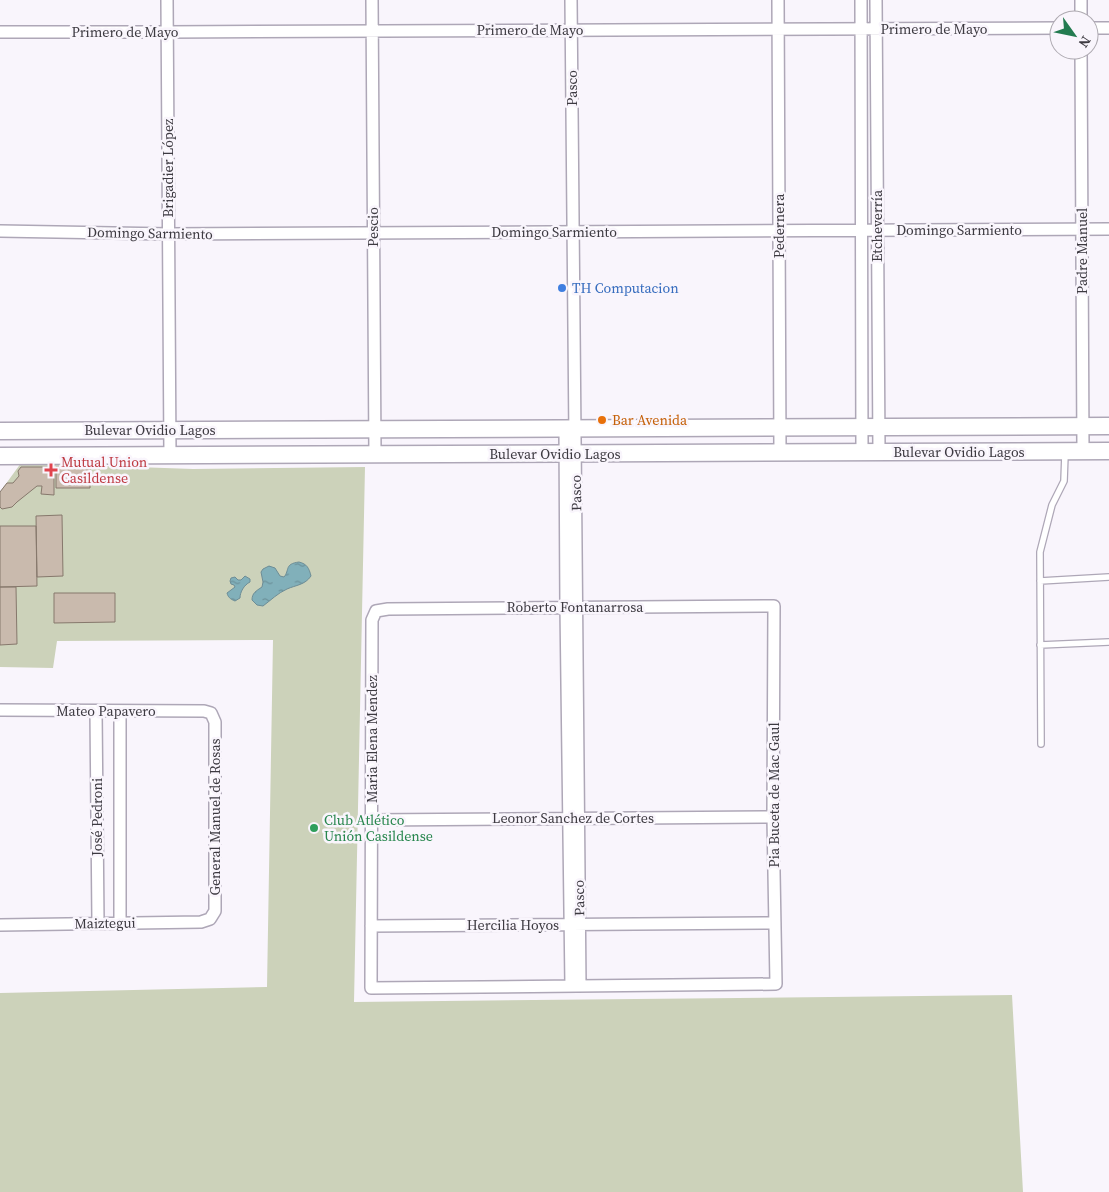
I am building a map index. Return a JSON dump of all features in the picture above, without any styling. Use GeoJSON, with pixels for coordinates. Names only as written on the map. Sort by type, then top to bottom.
{"type":"FeatureCollection","features":[{"type":"Feature","properties":{"kind":"main road","name":"Bulevar Ovidio Lagos"},"geometry":{"type":"LineString","coordinates":[[0,431],[1109,426]]}},
{"type":"Feature","properties":{"kind":"main road","name":"Bulevar Ovidio Lagos"},"geometry":{"type":"LineString","coordinates":[[0,456],[1109,451]]}},
{"type":"Feature","properties":{"kind":"street","name":"Brigadier López"},"geometry":{"type":"LineString","coordinates":[[168,0],[170,455]]}},
{"type":"Feature","properties":{"kind":"street","name":"Pescio"},"geometry":{"type":"LineString","coordinates":[[372,0],[375,454]]}},
{"type":"Feature","properties":{"kind":"street","name":"Pasco"},"geometry":{"type":"LineString","coordinates":[[572,0],[573,232],[570,454],[576,986]]}},
{"type":"Feature","properties":{"kind":"street","name":"Pedernera"},"geometry":{"type":"LineString","coordinates":[[778,0],[780,452]]}},
{"type":"Feature","properties":{"kind":"street","name":"Etcheverría"},"geometry":{"type":"LineString","coordinates":[[861,0],[862,230],[870,452]]}},
{"type":"Feature","properties":{"kind":"street","name":"Etcheverría"},"geometry":{"type":"LineString","coordinates":[[870,452],[877,230],[876,0]]}},
{"type":"Feature","properties":{"kind":"street","name":"Primero de Mayo"},"geometry":{"type":"LineString","coordinates":[[0,32],[1049,28]]}},
{"type":"Feature","properties":{"kind":"street","name":"Padre Manuel"},"geometry":{"type":"LineString","coordinates":[[1081,60],[1083,452]]}},
{"type":"Feature","properties":{"kind":"street","name":"Domingo Sarmiento"},"geometry":{"type":"LineString","coordinates":[[0,231],[168,234],[1109,229]]}},
{"type":"Feature","properties":{"kind":"street","name":"Roberto Fontanarrosa"},"geometry":{"type":"LineString","coordinates":[[376,611],[388,609],[774,606]]}},
{"type":"Feature","properties":{"kind":"street","name":"Pia Buceta de Mac Gaul"},"geometry":{"type":"LineString","coordinates":[[576,986],[776,984],[773,817],[774,606]]}},
{"type":"Feature","properties":{"kind":"street","name":"Maria Elena Mendez"},"geometry":{"type":"LineString","coordinates":[[376,611],[372,620],[371,988],[576,986]]}},
{"type":"Feature","properties":{"kind":"street","name":"Mateo Papavero"},"geometry":{"type":"LineString","coordinates":[[0,710],[204,711],[211,713]]}},
{"type":"Feature","properties":{"kind":"street","name":"José Pedroni"},"geometry":{"type":"LineString","coordinates":[[96,711],[98,923]]}},
{"type":"Feature","properties":{"kind":"street","name":"José Pedroni"},"geometry":{"type":"LineString","coordinates":[[120,711],[120,922]]}},
{"type":"Feature","properties":{"kind":"street","name":"General Manuel de Rosas"},"geometry":{"type":"LineString","coordinates":[[210,919],[215,911],[215,722],[211,713]]}},
{"type":"Feature","properties":{"kind":"street","name":"Leonor Sanchez de Cortes"},"geometry":{"type":"LineString","coordinates":[[372,820],[773,817]]}},
{"type":"Feature","properties":{"kind":"street","name":"Maiztegui"},"geometry":{"type":"LineString","coordinates":[[0,925],[201,922],[210,919]]}},
{"type":"Feature","properties":{"kind":"street","name":"Hercilia Hoyos"},"geometry":{"type":"LineString","coordinates":[[371,926],[775,923]]}},
{"type":"Feature","properties":{"kind":"lane"},"geometry":{"type":"LineString","coordinates":[[1041,744],[1040,552],[1052,505],[1064,482],[1065,452]]}},
{"type":"Feature","properties":{"kind":"lane"},"geometry":{"type":"LineString","coordinates":[[1040,581],[1109,578]]}},
{"type":"Feature","properties":{"kind":"lane"},"geometry":{"type":"LineString","coordinates":[[1040,645],[1109,642]]}},
{"type":"Feature","properties":{"kind":"green space","name":"Club Atlético Unión Casildense"},"geometry":{"type":"Polygon","coordinates":[[[21,463],[193,469],[365,467],[354,1002],[1012,995],[1023,1192],[0,1192],[0,993],[267,987],[273,640],[57,641],[53,668],[0,667],[0,492],[21,463]]]}},
{"type":"Feature","properties":{"kind":"water"},"geometry":{"type":"Polygon","coordinates":[[[299,562],[306,565],[311,576],[306,581],[284,591],[263,606],[257,605],[252,600],[256,591],[262,587],[261,572],[263,569],[269,566],[275,568],[280,576],[284,577],[291,564],[299,562]]]}},
{"type":"Feature","properties":{"kind":"water"},"geometry":{"type":"Polygon","coordinates":[[[245,576],[250,579],[250,582],[243,589],[240,598],[235,601],[227,593],[235,587],[231,584],[231,578],[235,577],[241,580],[245,576]]]}},
{"type":"Feature","properties":{"kind":"building"},"geometry":{"type":"Polygon","coordinates":[[[21,467],[54,467],[54,495],[41,494],[42,486],[37,486],[12,507],[2,509],[0,507],[0,492],[7,483],[13,483],[19,476],[18,471],[21,467]]]}},
{"type":"Feature","properties":{"kind":"building"},"geometry":{"type":"Polygon","coordinates":[[[56,467],[90,468],[90,488],[56,488],[56,467]]]}},
{"type":"Feature","properties":{"kind":"building"},"geometry":{"type":"Polygon","coordinates":[[[62,515],[63,576],[37,577],[36,516],[62,515]]]}},
{"type":"Feature","properties":{"kind":"building"},"geometry":{"type":"Polygon","coordinates":[[[0,526],[36,526],[37,586],[0,587],[0,526]]]}},
{"type":"Feature","properties":{"kind":"building"},"geometry":{"type":"Polygon","coordinates":[[[0,587],[16,587],[17,644],[0,645],[0,587]]]}},
{"type":"Feature","properties":{"kind":"building"},"geometry":{"type":"Polygon","coordinates":[[[54,593],[115,593],[115,622],[54,623],[54,593]]]}},
{"type":"Feature","properties":{"kind":"place","name":"TH Computacion"},"geometry":{"type":"Point","coordinates":[562,288]}},
{"type":"Feature","properties":{"kind":"place","name":"Bar Avenida"},"geometry":{"type":"Point","coordinates":[602,420]}},
{"type":"Feature","properties":{"kind":"place","name":"Mutual Union Casildense"},"geometry":{"type":"Point","coordinates":[51,470]}},
{"type":"Feature","properties":{"kind":"place","name":"Club Atlético Unión Casildense"},"geometry":{"type":"Point","coordinates":[314,828]}}]}
